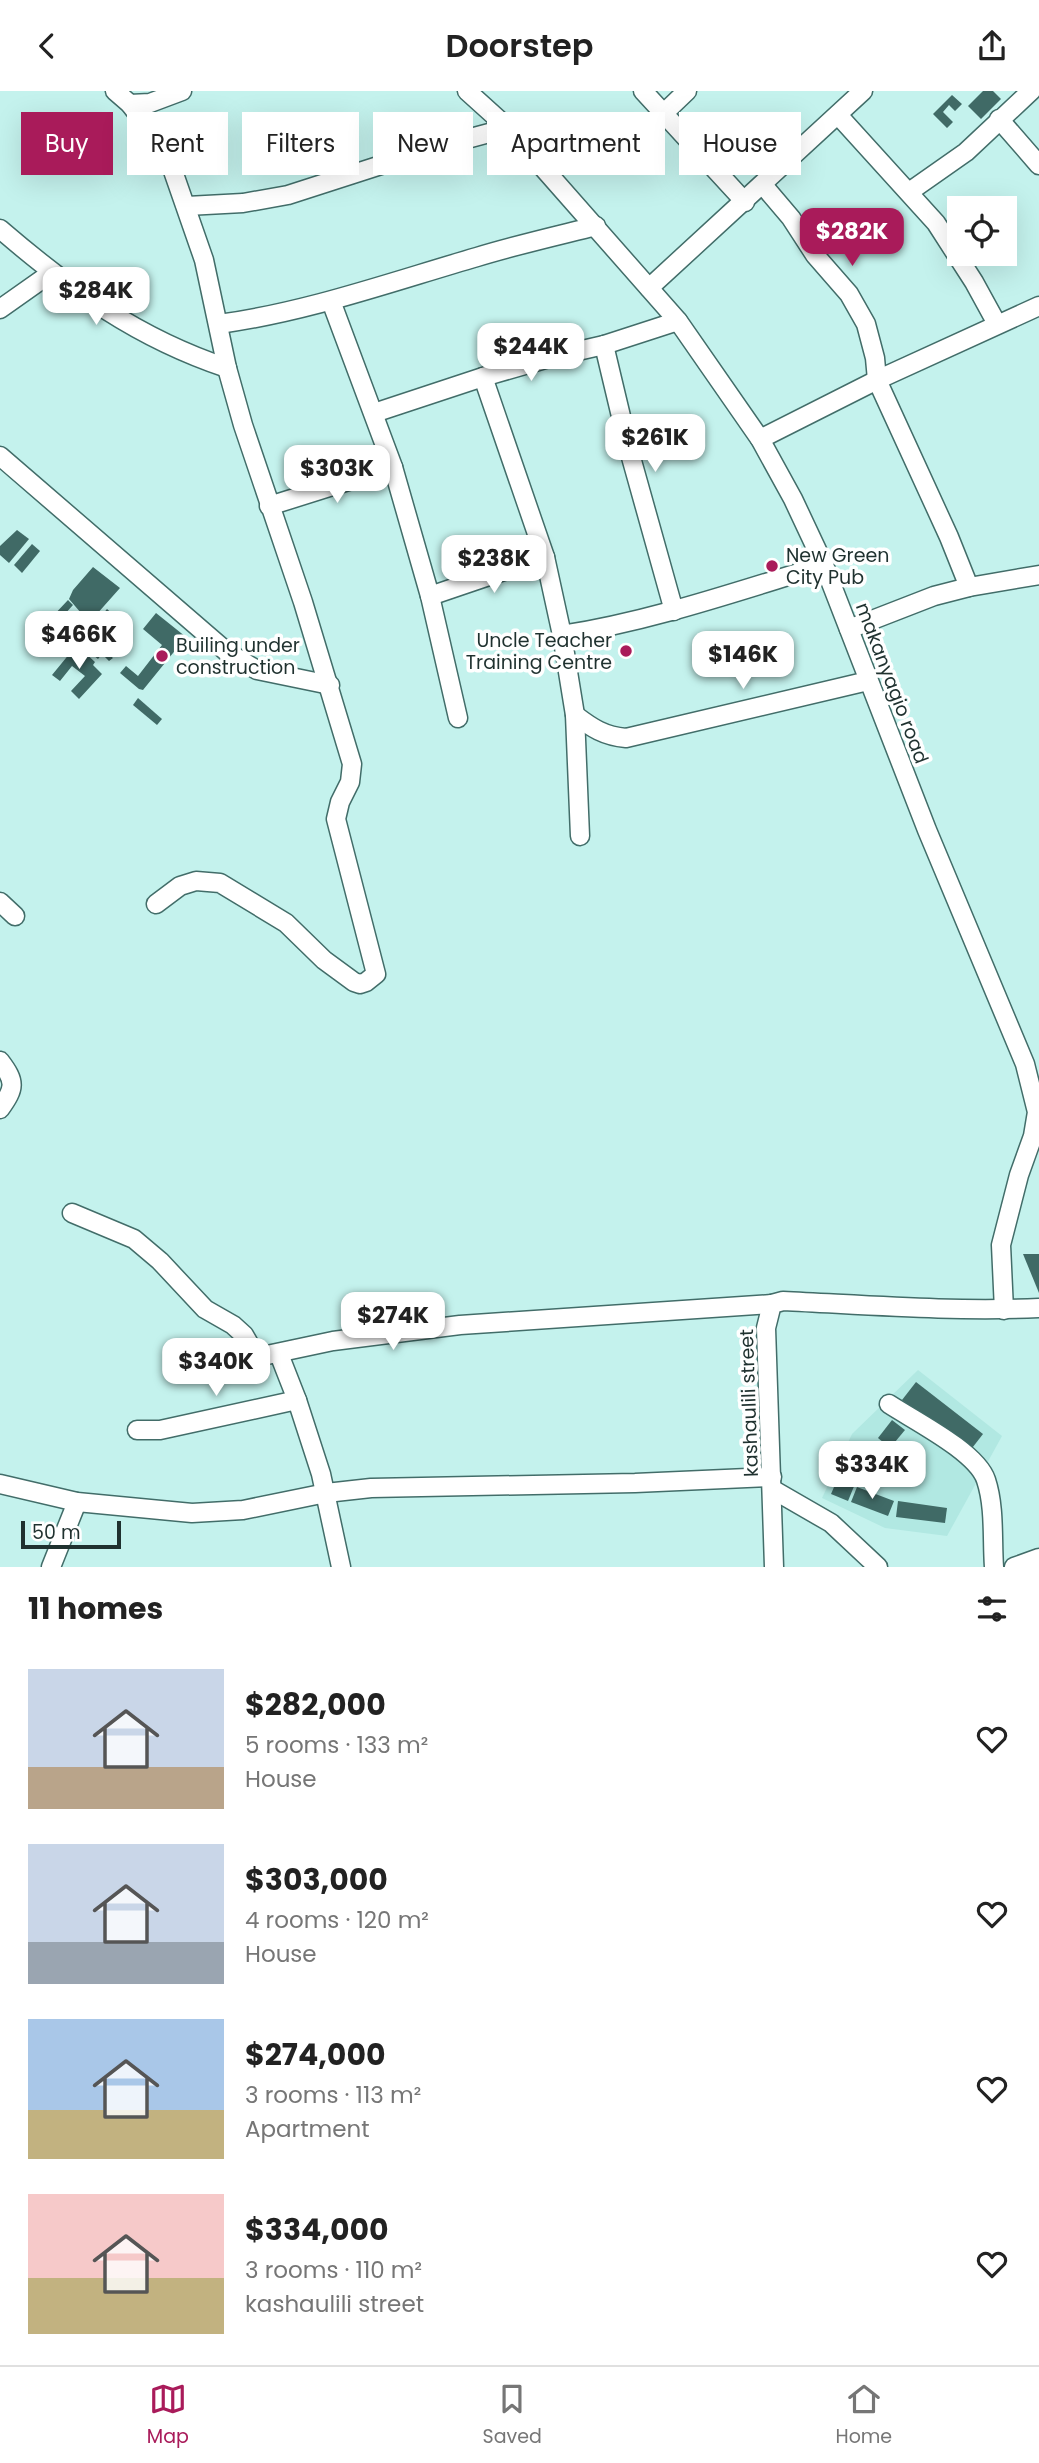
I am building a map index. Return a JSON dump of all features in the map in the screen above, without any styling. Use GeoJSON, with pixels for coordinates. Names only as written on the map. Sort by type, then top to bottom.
{"type":"FeatureCollection","features":[{"type":"Feature","properties":{"kind":"street"},"geometry":{"type":"LineString","coordinates":[[115,91],[130,104],[156,138],[187,206],[204,260],[227,368],[269,506],[330,685],[352,764],[350,782],[340,802],[337,819],[376,968],[373,979],[360,984],[354,982],[324,960],[286,923],[220,883],[196,881],[180,886],[156,904]]}},
{"type":"Feature","properties":{"kind":"street"},"geometry":{"type":"LineString","coordinates":[[130,104],[150,103],[182,91]]}},
{"type":"Feature","properties":{"kind":"street","name":"makanyagio road"},"geometry":{"type":"LineString","coordinates":[[467,91],[490,112]]}},
{"type":"Feature","properties":{"kind":"street"},"geometry":{"type":"LineString","coordinates":[[643,91],[661,112]]}},
{"type":"Feature","properties":{"kind":"street"},"geometry":{"type":"LineString","coordinates":[[665,112],[687,91]]}},
{"type":"Feature","properties":{"kind":"street"},"geometry":{"type":"LineString","coordinates":[[649,288],[863,91]]}},
{"type":"Feature","properties":{"kind":"street"},"geometry":{"type":"LineString","coordinates":[[909,192],[966,152],[1031,91]]}},
{"type":"Feature","properties":{"kind":"street"},"geometry":{"type":"LineString","coordinates":[[838,115],[909,192],[948,242],[997,324]]}},
{"type":"Feature","properties":{"kind":"street"},"geometry":{"type":"LineString","coordinates":[[665,116],[744,202]]}},
{"type":"Feature","properties":{"kind":"street"},"geometry":{"type":"LineString","coordinates":[[999,119],[1039,165]]}},
{"type":"Feature","properties":{"kind":"street"},"geometry":{"type":"LineString","coordinates":[[187,206],[243,203],[288,195],[487,134]]}},
{"type":"Feature","properties":{"kind":"street","name":"makanyagio road"},"geometry":{"type":"LineString","coordinates":[[550,175],[678,321],[760,439],[793,499],[824,565],[927,830],[1025,1064],[1037,1112],[1036,1135],[1007,1217],[1002,1245],[1004,1310]]}},
{"type":"Feature","properties":{"kind":"street"},"geometry":{"type":"LineString","coordinates":[[763,185],[815,255],[849,294],[866,324],[875,358],[877,380],[969,587]]}},
{"type":"Feature","properties":{"kind":"street"},"geometry":{"type":"LineString","coordinates":[[219,324],[276,315],[331,301],[481,256],[596,226]]}},
{"type":"Feature","properties":{"kind":"street"},"geometry":{"type":"LineString","coordinates":[[0,229],[51,273],[102,308],[160,342],[227,368]]}},
{"type":"Feature","properties":{"kind":"street"},"geometry":{"type":"LineString","coordinates":[[0,309],[51,273]]}},
{"type":"Feature","properties":{"kind":"street"},"geometry":{"type":"LineString","coordinates":[[331,301],[393,467],[430,596],[458,718]]}},
{"type":"Feature","properties":{"kind":"street"},"geometry":{"type":"LineString","coordinates":[[760,439],[877,380],[1039,306]]}},
{"type":"Feature","properties":{"kind":"street"},"geometry":{"type":"LineString","coordinates":[[374,413],[483,377],[604,345],[678,321]]}},
{"type":"Feature","properties":{"kind":"street"},"geometry":{"type":"LineString","coordinates":[[604,345],[629,450],[674,611]]}},
{"type":"Feature","properties":{"kind":"street"},"geometry":{"type":"LineString","coordinates":[[483,377],[545,557],[562,635],[575,715],[580,837]]}},
{"type":"Feature","properties":{"kind":"street"},"geometry":{"type":"LineString","coordinates":[[0,456],[227,652],[257,670],[330,685]]}},
{"type":"Feature","properties":{"kind":"street"},"geometry":{"type":"LineString","coordinates":[[269,506],[393,467]]}},
{"type":"Feature","properties":{"kind":"street"},"geometry":{"type":"LineString","coordinates":[[430,596],[545,557]]}},
{"type":"Feature","properties":{"kind":"street"},"geometry":{"type":"LineString","coordinates":[[562,635],[614,627],[674,611],[824,565]]}},
{"type":"Feature","properties":{"kind":"street"},"geometry":{"type":"LineString","coordinates":[[849,629],[934,596],[1039,575]]}},
{"type":"Feature","properties":{"kind":"street"},"geometry":{"type":"LineString","coordinates":[[575,715],[594,730],[626,738],[868,681]]}},
{"type":"Feature","properties":{"kind":"street"},"geometry":{"type":"LineString","coordinates":[[0,902],[15,916]]}},
{"type":"Feature","properties":{"kind":"street"},"geometry":{"type":"LineString","coordinates":[[0,1062],[12,1078],[12,1091],[0,1109]]}},
{"type":"Feature","properties":{"kind":"street"},"geometry":{"type":"LineString","coordinates":[[72,1213],[134,1239],[167,1268],[210,1314],[240,1330],[252,1349],[267,1355],[333,1341],[460,1325],[772,1304]]}},
{"type":"Feature","properties":{"kind":"street","name":"kashaulili street"},"geometry":{"type":"LineString","coordinates":[[774,1567],[766,1328],[772,1304],[783,1301],[1004,1310]]}},
{"type":"Feature","properties":{"kind":"street"},"geometry":{"type":"LineString","coordinates":[[1004,1310],[1039,1308]]}},
{"type":"Feature","properties":{"kind":"street"},"geometry":{"type":"LineString","coordinates":[[279,1354],[298,1400],[326,1493],[341,1567]]}},
{"type":"Feature","properties":{"kind":"street"},"geometry":{"type":"LineString","coordinates":[[137,1430],[160,1430],[298,1400]]}},
{"type":"Feature","properties":{"kind":"street"},"geometry":{"type":"LineString","coordinates":[[889,1404],[961,1450],[983,1473],[990,1500],[994,1567]]}},
{"type":"Feature","properties":{"kind":"street"},"geometry":{"type":"LineString","coordinates":[[0,1484],[77,1502],[192,1513],[243,1510],[326,1493],[409,1486],[772,1483],[831,1523],[878,1567]]}},
{"type":"Feature","properties":{"kind":"street"},"geometry":{"type":"LineString","coordinates":[[51,1567],[77,1502]]}},
{"type":"Feature","properties":{"kind":"street"},"geometry":{"type":"LineString","coordinates":[[1014,1567],[1039,1558]]}},
{"type":"Feature","properties":{"kind":"shaded area"},"geometry":{"type":"Polygon","coordinates":[[[918,1370],[1002,1436],[947,1536],[885,1528],[822,1498],[852,1434],[918,1370]]]}},
{"type":"Feature","properties":{"kind":"building"},"geometry":{"type":"Polygon","coordinates":[[[983,91],[993,91],[1001,99],[981,119],[968,106],[983,91]]]}},
{"type":"Feature","properties":{"kind":"building"},"geometry":{"type":"Polygon","coordinates":[[[952,95],[962,104],[955,111],[949,105],[943,112],[953,122],[947,128],[933,114],[952,95]]]}},
{"type":"Feature","properties":{"kind":"building"},"geometry":{"type":"Polygon","coordinates":[[[17,530],[29,539],[9,563],[0,555],[0,546],[17,530]]]}},
{"type":"Feature","properties":{"kind":"building"},"geometry":{"type":"Polygon","coordinates":[[[32,544],[40,551],[22,573],[14,565],[32,544]]]}},
{"type":"Feature","properties":{"kind":"building"},"geometry":{"type":"Polygon","coordinates":[[[93,567],[120,588],[84,625],[78,618],[81,613],[69,599],[73,590],[93,567]]]}},
{"type":"Feature","properties":{"kind":"building"},"geometry":{"type":"Polygon","coordinates":[[[68,600],[73,605],[64,615],[76,626],[79,622],[86,629],[77,639],[52,617],[68,600]]]}},
{"type":"Feature","properties":{"kind":"building"},"geometry":{"type":"Polygon","coordinates":[[[107,609],[116,617],[94,641],[113,658],[109,661],[102,654],[98,659],[78,643],[107,609]]]}},
{"type":"Feature","properties":{"kind":"building","name":"Builing under construction"},"geometry":{"type":"Polygon","coordinates":[[[156,613],[186,637],[143,690],[120,673],[126,666],[138,676],[162,645],[143,629],[156,613]]]}},
{"type":"Feature","properties":{"kind":"building"},"geometry":{"type":"Polygon","coordinates":[[[75,647],[95,662],[93,665],[102,674],[79,699],[71,691],[85,676],[72,666],[60,681],[52,675],[75,647]]]}},
{"type":"Feature","properties":{"kind":"building"},"geometry":{"type":"Polygon","coordinates":[[[138,698],[162,719],[157,725],[133,705],[138,698]]]}},
{"type":"Feature","properties":{"kind":"building"},"geometry":{"type":"Polygon","coordinates":[[[1023,1254],[1039,1254],[1039,1293],[1023,1254]]]}},
{"type":"Feature","properties":{"kind":"building"},"geometry":{"type":"Polygon","coordinates":[[[916,1382],[983,1434],[969,1452],[902,1400],[916,1382]]]}},
{"type":"Feature","properties":{"kind":"building"},"geometry":{"type":"Polygon","coordinates":[[[892,1420],[905,1430],[890,1448],[878,1438],[892,1420]]]}},
{"type":"Feature","properties":{"kind":"building"},"geometry":{"type":"Polygon","coordinates":[[[850,1450],[866,1457],[848,1501],[831,1494],[850,1450]]]}},
{"type":"Feature","properties":{"kind":"building"},"geometry":{"type":"Polygon","coordinates":[[[857,1487],[894,1501],[888,1516],[851,1502],[857,1487]]]}},
{"type":"Feature","properties":{"kind":"building"},"geometry":{"type":"Polygon","coordinates":[[[898,1501],[947,1508],[945,1523],[896,1517],[898,1501]]]}},
{"type":"Feature","properties":{"kind":"place","name":"New Green City Pub"},"geometry":{"type":"Point","coordinates":[772,566]}},
{"type":"Feature","properties":{"kind":"place","name":"Uncle Teacher Training Centre"},"geometry":{"type":"Point","coordinates":[626,651]}},
{"type":"Feature","properties":{"kind":"place","name":"Builing under construction"},"geometry":{"type":"Point","coordinates":[162,656]}}]}
